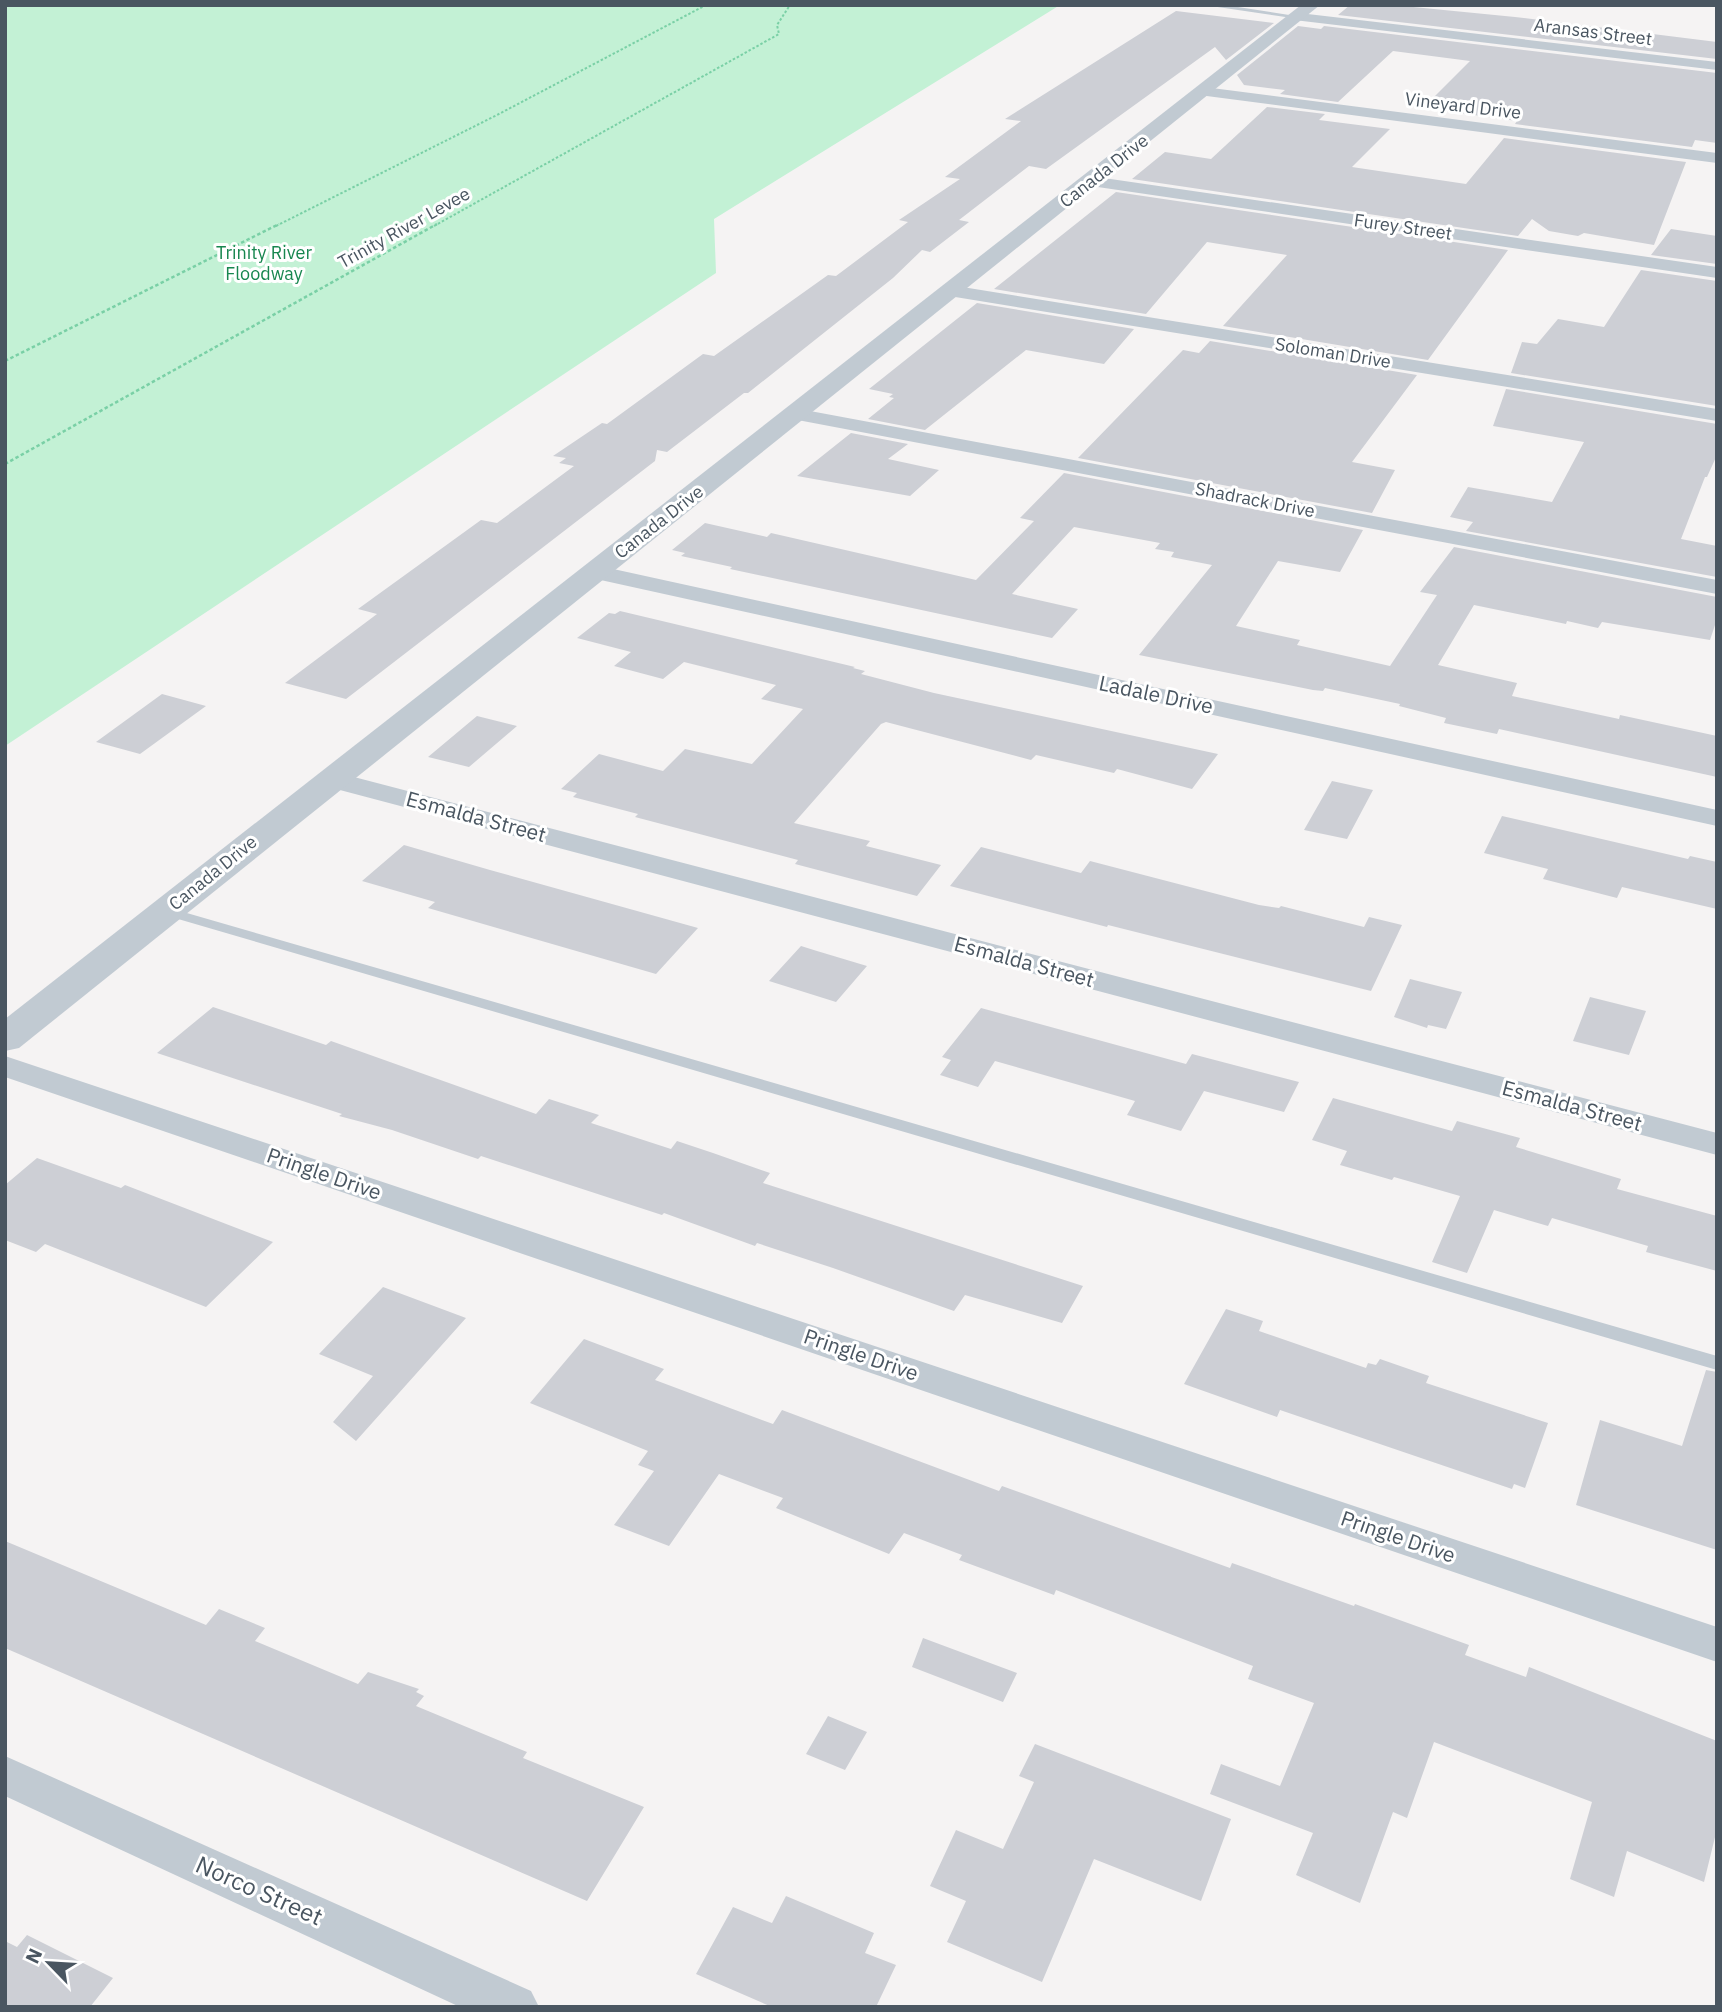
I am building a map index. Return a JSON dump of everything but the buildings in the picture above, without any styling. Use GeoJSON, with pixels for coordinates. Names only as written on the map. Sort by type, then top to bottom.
{"type":"FeatureCollection","features":[{"type":"Feature","properties":{"kind":"street","name":"Aransas Street"},"geometry":{"type":"LineString","coordinates":[[1305,9],[1717,66]]}},
{"type":"Feature","properties":{"kind":"street","name":"Canada Drive"},"geometry":{"type":"LineString","coordinates":[[5,1039],[1204,92],[1305,9]]}},
{"type":"Feature","properties":{"kind":"street","name":"Vineyard Drive"},"geometry":{"type":"LineString","coordinates":[[1204,92],[1717,158]]}},
{"type":"Feature","properties":{"kind":"street","name":"Furey Street"},"geometry":{"type":"LineString","coordinates":[[1090,181],[1717,273]]}},
{"type":"Feature","properties":{"kind":"street","name":"Soloman Drive"},"geometry":{"type":"LineString","coordinates":[[950,291],[1717,415]]}},
{"type":"Feature","properties":{"kind":"street","name":"Shadrack Drive"},"geometry":{"type":"LineString","coordinates":[[794,414],[1717,587]]}},
{"type":"Feature","properties":{"kind":"street","name":"Ladale Drive"},"geometry":{"type":"LineString","coordinates":[[595,572],[1717,818]]}},
{"type":"Feature","properties":{"kind":"street","name":"Esmalda Street"},"geometry":{"type":"LineString","coordinates":[[331,779],[1717,1144]]}},
{"type":"Feature","properties":{"kind":"street","name":"Pringle Drive"},"geometry":{"type":"LineString","coordinates":[[5,1066],[1717,1644]]}},
{"type":"Feature","properties":{"kind":"street","name":"Norco Street"},"geometry":{"type":"LineString","coordinates":[[5,1775],[513,2007]]}},
{"type":"Feature","properties":{"kind":"lane"},"geometry":{"type":"LineString","coordinates":[[1207,5],[1305,9]]}},
{"type":"Feature","properties":{"kind":"lane"},"geometry":{"type":"LineString","coordinates":[[166,911],[1717,1363]]}},
{"type":"Feature","properties":{"kind":"path"},"geometry":{"type":"LineString","coordinates":[[5,361],[497,115],[706,5]]}},
{"type":"Feature","properties":{"kind":"path","name":"Trinity River Levee"},"geometry":{"type":"LineString","coordinates":[[5,464],[779,34],[777,25],[790,5]]}},
{"type":"Feature","properties":{"kind":"green space","name":"Trinity River Floodway"},"geometry":{"type":"Polygon","coordinates":[[[5,5],[1060,5],[714,219],[716,273],[5,746],[5,5]]]}}]}
